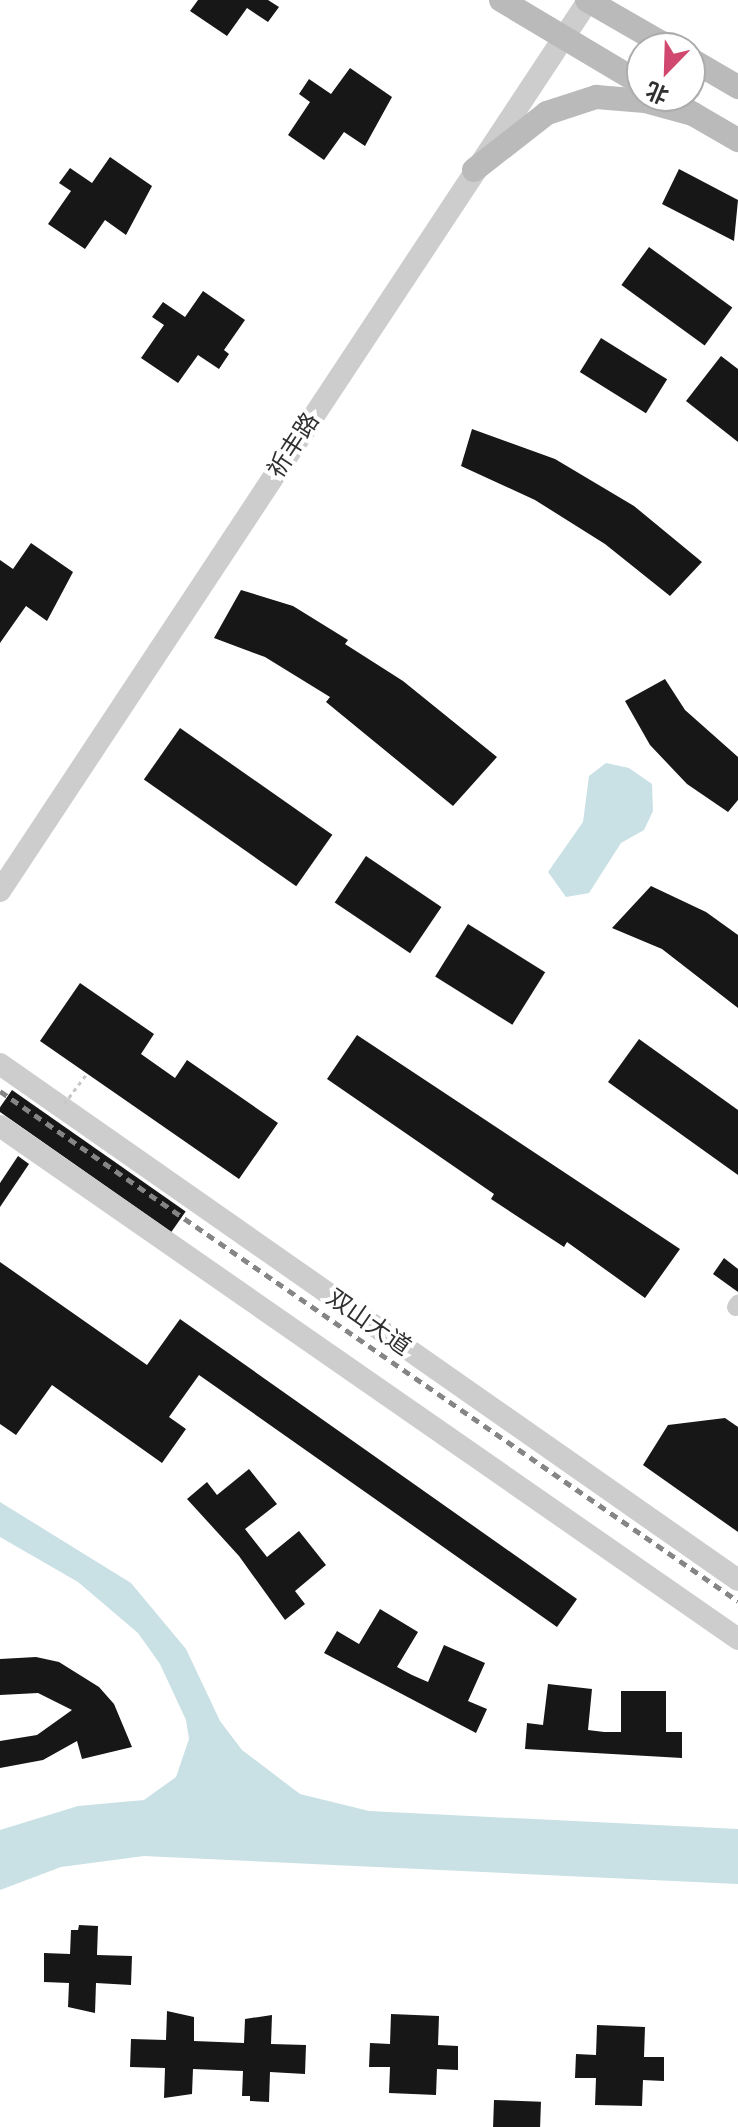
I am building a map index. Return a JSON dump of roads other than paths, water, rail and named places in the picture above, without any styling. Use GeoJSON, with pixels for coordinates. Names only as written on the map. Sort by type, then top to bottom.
{"type":"FeatureCollection","features":[{"type":"Feature","properties":{"kind":"main road"},"geometry":{"type":"LineString","coordinates":[[501,0],[626,75]]}},
{"type":"Feature","properties":{"kind":"main road"},"geometry":{"type":"LineString","coordinates":[[587,0],[642,32]]}},
{"type":"Feature","properties":{"kind":"main road"},"geometry":{"type":"LineString","coordinates":[[706,68],[738,87]]}},
{"type":"Feature","properties":{"kind":"main road"},"geometry":{"type":"LineString","coordinates":[[474,170],[547,113],[596,97],[645,101],[693,114]]}},
{"type":"Feature","properties":{"kind":"main road"},"geometry":{"type":"LineString","coordinates":[[690,112],[738,140]]}},
{"type":"Feature","properties":{"kind":"street","name":"祈丰路"},"geometry":{"type":"LineString","coordinates":[[0,891],[587,0]]}},
{"type":"Feature","properties":{"kind":"street","name":"双山大道"},"geometry":{"type":"LineString","coordinates":[[0,1064],[738,1580]]}},
{"type":"Feature","properties":{"kind":"street","name":"双山大道"},"geometry":{"type":"LineString","coordinates":[[0,1126],[738,1639]]}},
{"type":"Feature","properties":{"kind":"water"},"geometry":{"type":"Polygon","coordinates":[[[606,763],[629,768],[652,784],[653,811],[644,830],[621,843],[589,893],[566,897],[548,872],[583,822],[589,776],[606,763]]]}},
{"type":"Feature","properties":{"kind":"water"},"geometry":{"type":"Polygon","coordinates":[[[0,1502],[131,1583],[186,1649],[220,1721],[242,1750],[300,1794],[369,1811],[738,1829],[738,1884],[144,1856],[61,1867],[0,1890],[0,1830],[78,1806],[144,1800],[176,1777],[189,1739],[186,1720],[160,1664],[138,1633],[78,1582],[0,1537],[0,1502]]]}},
{"type":"Feature","properties":{"kind":"railway"},"geometry":{"type":"LineString","coordinates":[[0,1091],[738,1601]]}}]}
